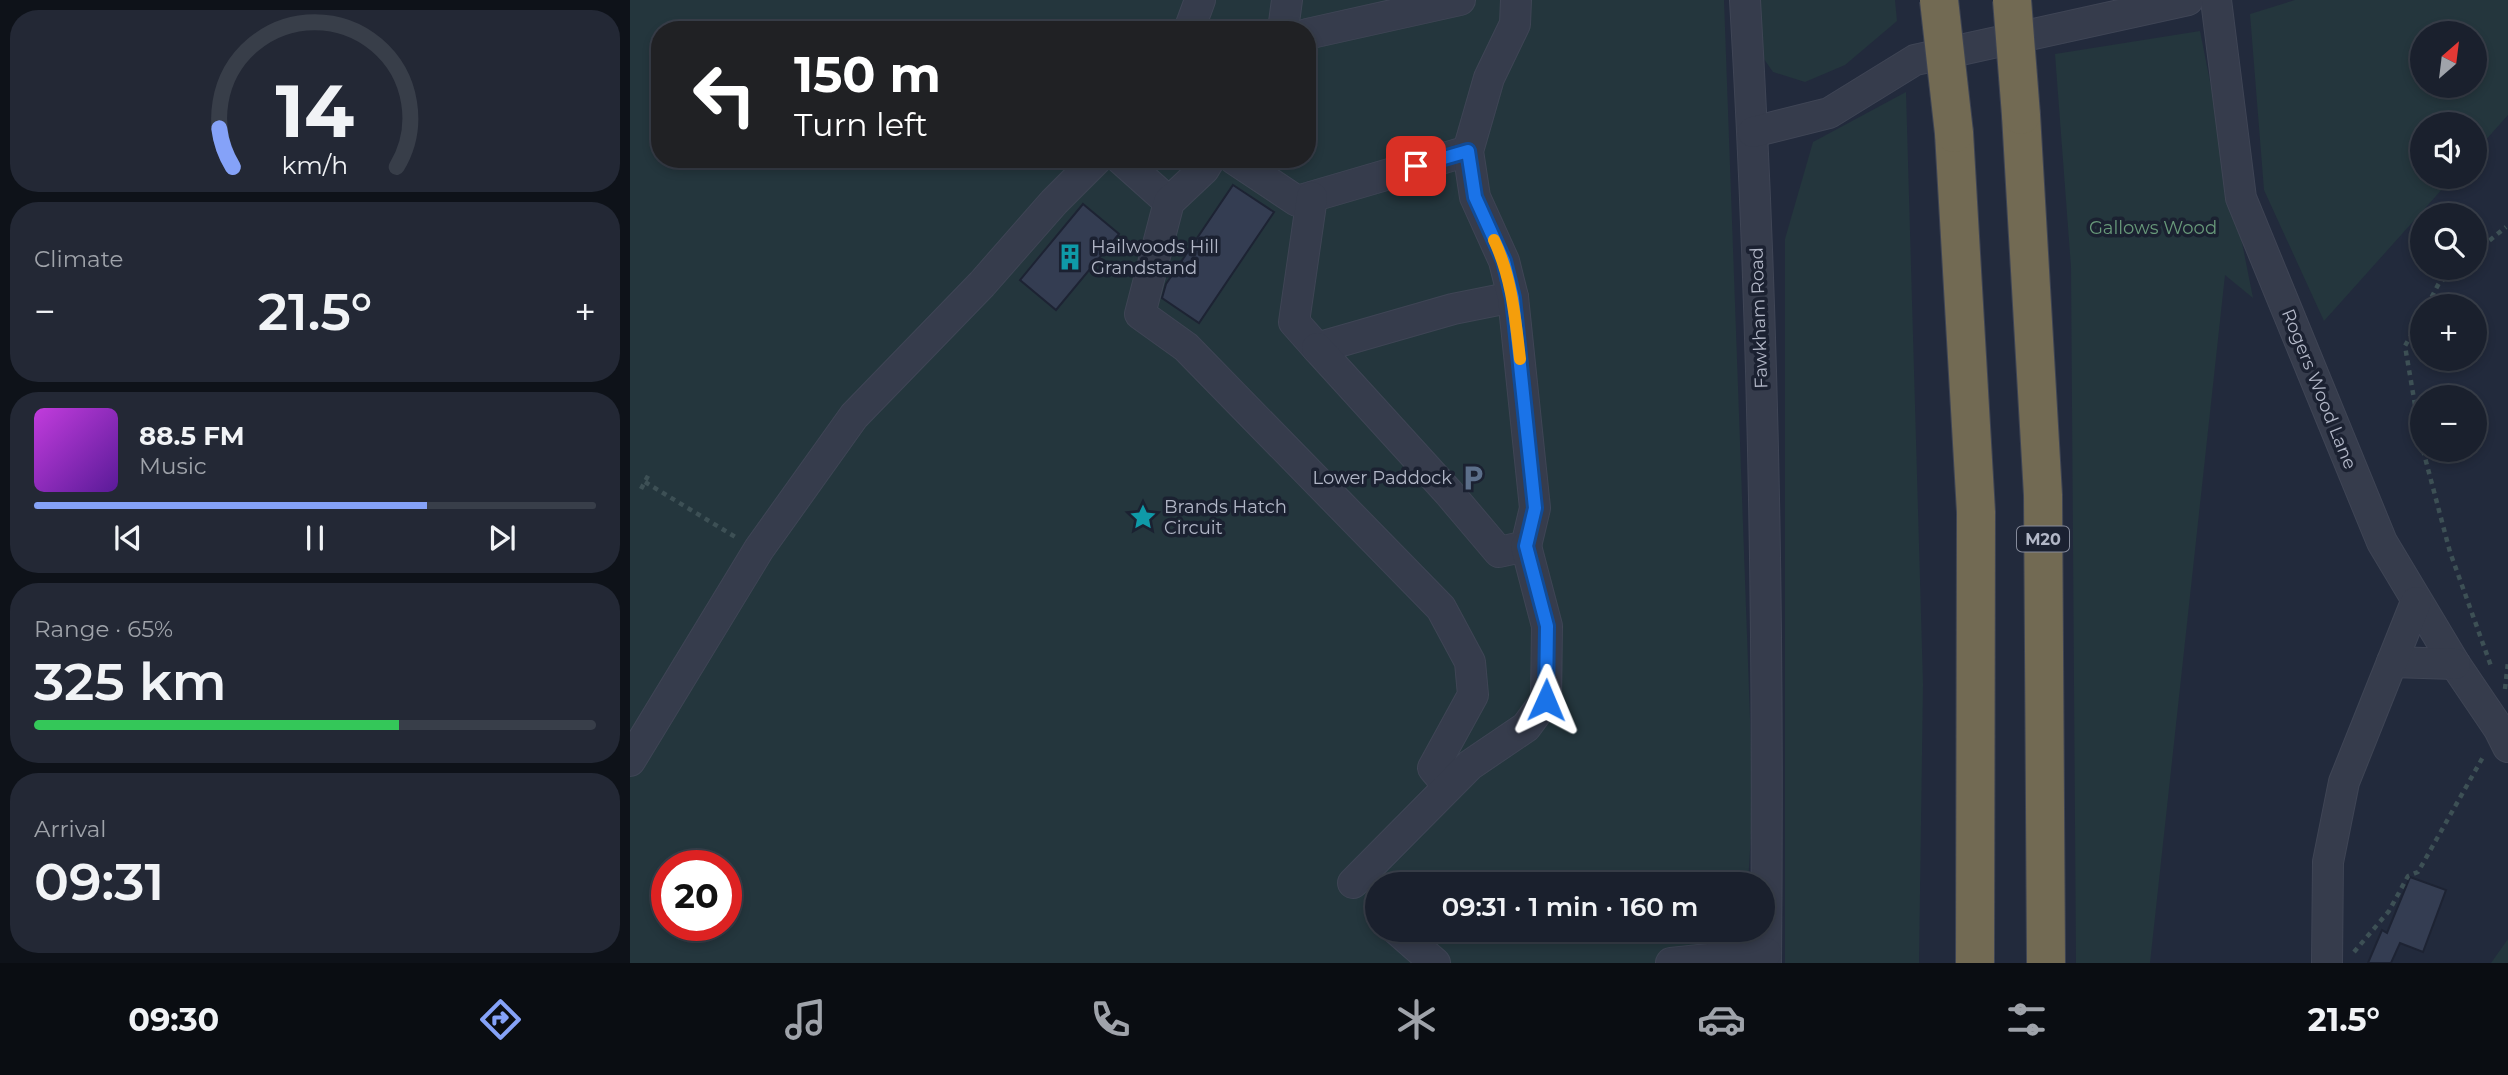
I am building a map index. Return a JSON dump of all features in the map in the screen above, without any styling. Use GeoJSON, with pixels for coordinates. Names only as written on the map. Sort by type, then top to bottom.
{"type":"FeatureCollection","features":[{"type":"Feature","properties":{"kind":"highway"},"geometry":{"type":"LineString","coordinates":[[1939,0],[1954,134],[1976,512],[1975,963]]}},
{"type":"Feature","properties":{"kind":"highway","name":"M20"},"geometry":{"type":"LineString","coordinates":[[2012,0],[2043,495],[2046,963]]}},
{"type":"Feature","properties":{"kind":"street"},"geometry":{"type":"LineString","coordinates":[[1192,21],[1200,0]]}},
{"type":"Feature","properties":{"kind":"street"},"geometry":{"type":"LineString","coordinates":[[1284,21],[1287,0]]}},
{"type":"Feature","properties":{"kind":"street"},"geometry":{"type":"LineString","coordinates":[[1316,32],[1460,0]]}},
{"type":"Feature","properties":{"kind":"street"},"geometry":{"type":"LineString","coordinates":[[1373,872],[1448,786],[1470,765],[1526,727],[1546,700],[1547,626],[1526,546],[1535,508],[1513,298],[1504,261],[1475,197],[1468,151],[1489,78],[1515,24],[1516,0]]}},
{"type":"Feature","properties":{"kind":"street","name":"Fawkham Road"},"geometry":{"type":"LineString","coordinates":[[1745,0],[1753,132],[1763,457],[1766,958]]}},
{"type":"Feature","properties":{"kind":"street"},"geometry":{"type":"LineString","coordinates":[[1753,132],[1829,113],[1915,60],[2188,0]]}},
{"type":"Feature","properties":{"kind":"street","name":"Rogers Wood Lane"},"geometry":{"type":"LineString","coordinates":[[2216,0],[2241,198],[2382,542],[2416,602],[2503,738]]}},
{"type":"Feature","properties":{"kind":"street"},"geometry":{"type":"LineString","coordinates":[[1248,168],[1297,201],[1468,151]]}},
{"type":"Feature","properties":{"kind":"street"},"geometry":{"type":"LineString","coordinates":[[630,761],[759,549],[854,416],[982,284],[1054,202],[1088,168]]}},
{"type":"Feature","properties":{"kind":"street"},"geometry":{"type":"LineString","coordinates":[[1131,168],[1169,202]]}},
{"type":"Feature","properties":{"kind":"street"},"geometry":{"type":"LineString","coordinates":[[1205,168],[1169,202],[1140,314],[1186,347],[1441,608],[1470,662],[1473,695],[1433,768],[1448,786]]}},
{"type":"Feature","properties":{"kind":"street"},"geometry":{"type":"LineString","coordinates":[[1312,197],[1294,322],[1499,552],[1526,546]]}},
{"type":"Feature","properties":{"kind":"street"},"geometry":{"type":"LineString","coordinates":[[1317,348],[1453,309],[1513,298]]}},
{"type":"Feature","properties":{"kind":"street"},"geometry":{"type":"LineString","coordinates":[[2337,959],[2328,862],[2344,782],[2416,602]]}},
{"type":"Feature","properties":{"kind":"street"},"geometry":{"type":"LineString","coordinates":[[2392,662],[2455,664]]}},
{"type":"Feature","properties":{"kind":"street"},"geometry":{"type":"LineString","coordinates":[[1411,942],[1435,963]]}},
{"type":"Feature","properties":{"kind":"street"},"geometry":{"type":"LineString","coordinates":[[1671,963],[1766,958]]}},
{"type":"Feature","properties":{"kind":"path"},"geometry":{"type":"LineString","coordinates":[[2487,242],[2506,227]]}},
{"type":"Feature","properties":{"kind":"path"},"geometry":{"type":"LineString","coordinates":[[2410,337],[2405,346],[2412,385]]}},
{"type":"Feature","properties":{"kind":"path"},"geometry":{"type":"LineString","coordinates":[[2427,462],[2450,552],[2495,676]]}},
{"type":"Feature","properties":{"kind":"path"},"geometry":{"type":"LineString","coordinates":[[641,489],[650,472]]}},
{"type":"Feature","properties":{"kind":"path"},"geometry":{"type":"LineString","coordinates":[[645,482],[735,537]]}},
{"type":"Feature","properties":{"kind":"path"},"geometry":{"type":"LineString","coordinates":[[2500,688],[2504,701],[2508,662]]}},
{"type":"Feature","properties":{"kind":"path"},"geometry":{"type":"LineString","coordinates":[[2337,959],[2389,911],[2408,876],[2418,872],[2503,738]]}},
{"type":"Feature","properties":{"kind":"green space","name":"Brands Hatch Circuit"},"geometry":{"type":"Polygon","coordinates":[[[630,0],[1724,0],[1753,801],[1749,872],[1365,872],[1365,942],[1745,942],[1744,963],[630,963],[630,0]]]}},
{"type":"Feature","properties":{"kind":"green space"},"geometry":{"type":"Polygon","coordinates":[[[1758,0],[1895,0],[1897,21],[1845,65],[1805,82],[1773,72],[1759,52],[1758,0]]]}},
{"type":"Feature","properties":{"kind":"green space"},"geometry":{"type":"Polygon","coordinates":[[[2295,0],[2508,0],[2508,115],[2487,139],[2487,112],[2410,112],[2410,189],[2442,189],[2430,203],[2410,203],[2410,225],[2324,321],[2264,190],[2250,14],[2295,0]]]}},
{"type":"Feature","properties":{"kind":"green space","name":"Gallows Wood"},"geometry":{"type":"Polygon","coordinates":[[[2200,31],[2253,298],[2225,275],[2150,963],[2076,963],[2071,267],[2055,54],[2200,31]]]}},
{"type":"Feature","properties":{"kind":"green space"},"geometry":{"type":"Polygon","coordinates":[[[1906,92],[1923,684],[1919,963],[1785,963],[1785,239],[1813,142],[1906,92]]]}},
{"type":"Feature","properties":{"kind":"green space"},"geometry":{"type":"Polygon","coordinates":[[[2508,939],[2508,963],[2491,963],[2508,939]]]}},
{"type":"Feature","properties":{"kind":"building"},"geometry":{"type":"Polygon","coordinates":[[[1233,185],[1274,212],[1199,323],[1162,298],[1166,284],[1233,185]]]}},
{"type":"Feature","properties":{"kind":"building","name":"Hailwoods Hill Grandstand"},"geometry":{"type":"Polygon","coordinates":[[[1083,204],[1119,234],[1056,310],[1020,280],[1083,204]]]}},
{"type":"Feature","properties":{"kind":"building"},"geometry":{"type":"Polygon","coordinates":[[[2410,877],[2446,890],[2423,952],[2400,943],[2391,963],[2368,963],[2382,930],[2387,933],[2410,877]]]}},
{"type":"Feature","properties":{"kind":"slow traffic"},"geometry":{"type":"LineString","coordinates":[[1494,240],[1504,261],[1513,298],[1520,359]]}},
{"type":"Feature","properties":{"kind":"place","name":"Hailwoods Hill Grandstand"},"geometry":{"type":"Point","coordinates":[1070,257]}},
{"type":"Feature","properties":{"kind":"place","name":"Lower Paddock"},"geometry":{"type":"Point","coordinates":[1473,478]}},
{"type":"Feature","properties":{"kind":"place","name":"Brands Hatch Circuit"},"geometry":{"type":"Point","coordinates":[1143,517]}},
{"type":"Feature","properties":{"kind":"route"},"geometry":{"type":"LineString","coordinates":[[1416,166],[1468,151],[1475,197],[1504,261],[1513,298],[1535,508],[1526,546],[1547,626],[1546,700]]}}]}
